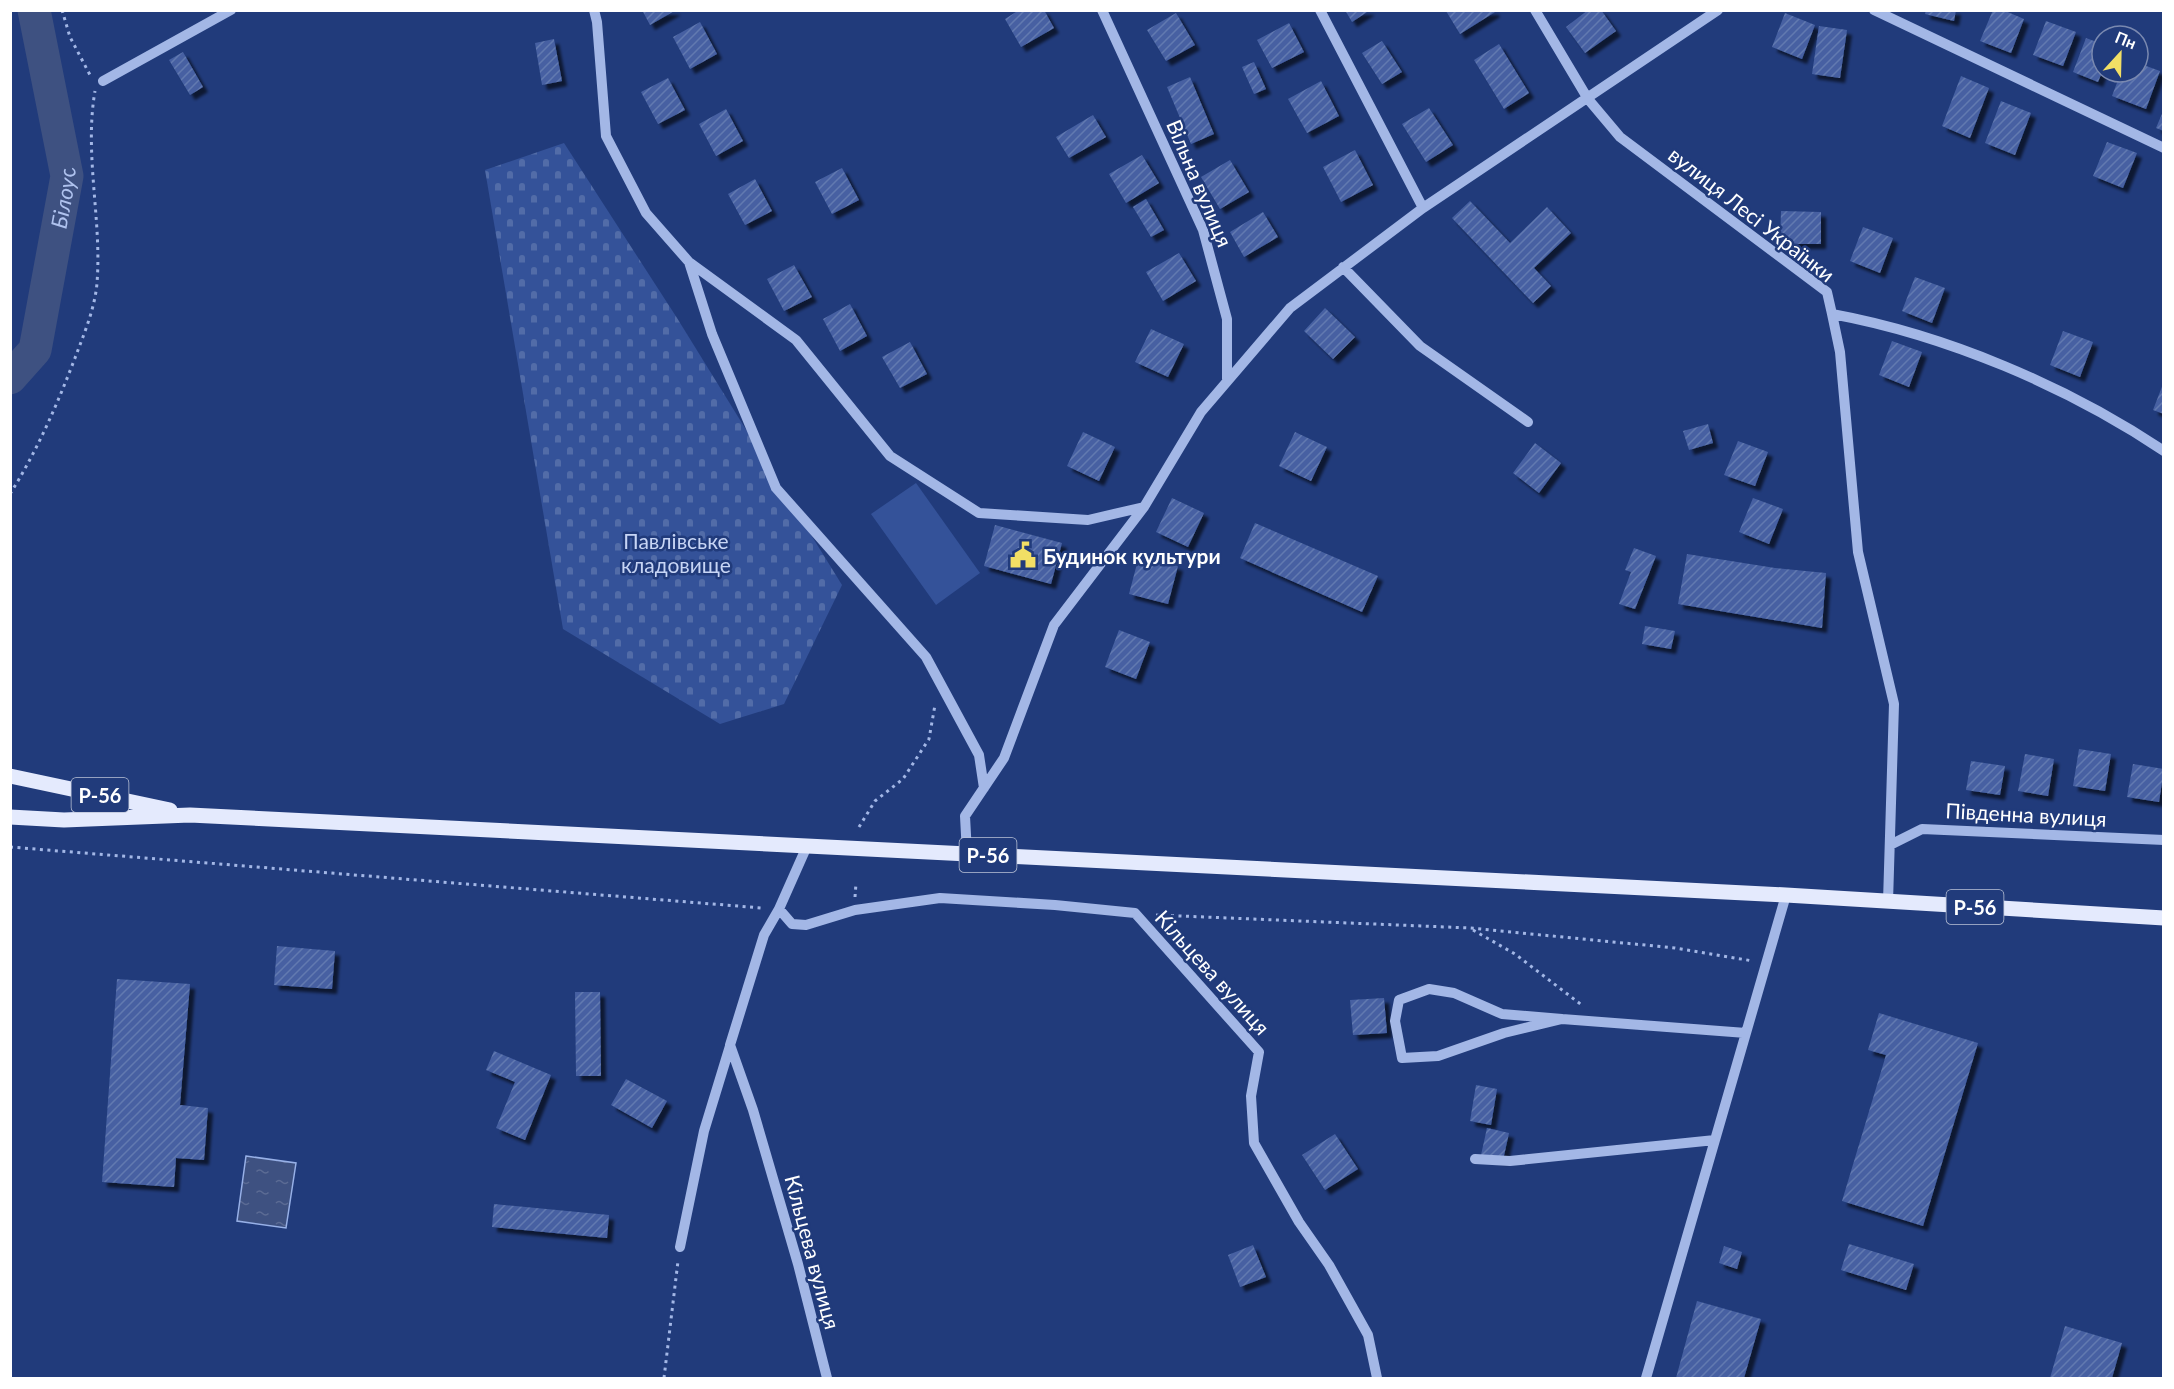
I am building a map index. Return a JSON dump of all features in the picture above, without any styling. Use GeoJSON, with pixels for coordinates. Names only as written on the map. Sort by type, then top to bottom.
{"type":"FeatureCollection","features":[{"type":"Feature","properties":{"kind":"main road","name":"Р-56"},"geometry":{"type":"LineString","coordinates":[[10,776],[190,814]]}},
{"type":"Feature","properties":{"kind":"main road","name":"Р-56"},"geometry":{"type":"LineString","coordinates":[[10,817],[64,820],[190,814],[1786,895],[2163,918]]}},
{"type":"Feature","properties":{"kind":"street"},"geometry":{"type":"LineString","coordinates":[[103,81],[231,10]]}},
{"type":"Feature","properties":{"kind":"street"},"geometry":{"type":"LineString","coordinates":[[594,10],[597,22],[606,136],[646,213],[688,262],[796,340],[890,456],[979,513],[1088,520],[1144,507]]}},
{"type":"Feature","properties":{"kind":"street","name":"Вільна вулиця"},"geometry":{"type":"LineString","coordinates":[[1102,10],[1203,231],[1227,319],[1227,379]]}},
{"type":"Feature","properties":{"kind":"street"},"geometry":{"type":"LineString","coordinates":[[1320,10],[1424,208]]}},
{"type":"Feature","properties":{"kind":"street","name":"вулиця Лесі Українки"},"geometry":{"type":"LineString","coordinates":[[1534,10],[1588,99],[1620,137],[1827,292],[1832,314],[1884,323],[2012,370],[2118,420],[2163,451]]}},
{"type":"Feature","properties":{"kind":"street"},"geometry":{"type":"LineString","coordinates":[[967,854],[965,816],[1004,758],[1054,626],[1144,507],[1201,412],[1290,308],[1424,208],[1718,10]]}},
{"type":"Feature","properties":{"kind":"street"},"geometry":{"type":"LineString","coordinates":[[1874,10],[2163,148]]}},
{"type":"Feature","properties":{"kind":"street"},"geometry":{"type":"LineString","coordinates":[[688,262],[712,334],[776,488],[926,657],[979,755],[984,788]]}},
{"type":"Feature","properties":{"kind":"street"},"geometry":{"type":"LineString","coordinates":[[1343,267],[1420,346],[1528,422]]}},
{"type":"Feature","properties":{"kind":"street"},"geometry":{"type":"LineString","coordinates":[[1832,314],[1840,352],[1858,552],[1894,704],[1888,902]]}},
{"type":"Feature","properties":{"kind":"street","name":"Південна вулиця"},"geometry":{"type":"LineString","coordinates":[[1890,845],[1922,829],[2163,840]]}},
{"type":"Feature","properties":{"kind":"street"},"geometry":{"type":"LineString","coordinates":[[680,1247],[704,1131],[764,935],[779,909],[807,846]]}},
{"type":"Feature","properties":{"kind":"street"},"geometry":{"type":"LineString","coordinates":[[1646,1378],[1786,895]]}},
{"type":"Feature","properties":{"kind":"street","name":"Кільцева вулиця"},"geometry":{"type":"LineString","coordinates":[[779,909],[792,924],[806,925],[855,910],[940,898],[1055,905],[1135,913],[1258,1052],[1251,1096],[1254,1143],[1299,1222],[1329,1265],[1368,1335],[1377,1378]]}},
{"type":"Feature","properties":{"kind":"street"},"geometry":{"type":"LineString","coordinates":[[1562,1019],[1504,1033],[1438,1056],[1402,1058],[1395,1021],[1399,1000],[1429,989],[1454,993],[1502,1014],[1746,1033]]}},
{"type":"Feature","properties":{"kind":"street","name":"Кільцева вулиця"},"geometry":{"type":"LineString","coordinates":[[730,1045],[753,1110],[782,1209],[827,1378]]}},
{"type":"Feature","properties":{"kind":"street"},"geometry":{"type":"LineString","coordinates":[[1475,1159],[1510,1161],[1715,1140]]}},
{"type":"Feature","properties":{"kind":"path"},"geometry":{"type":"LineString","coordinates":[[10,494],[55,410],[87,327],[97,285],[97,222],[91,136],[95,92],[103,81],[92,78],[70,38],[62,10]]}},
{"type":"Feature","properties":{"kind":"path"},"geometry":{"type":"LineString","coordinates":[[859,827],[875,801],[903,779],[929,739],[937,678]]}},
{"type":"Feature","properties":{"kind":"path"},"geometry":{"type":"LineString","coordinates":[[10,847],[779,909]]}},
{"type":"Feature","properties":{"kind":"path"},"geometry":{"type":"LineString","coordinates":[[1135,913],[1470,928],[1675,948],[1766,964]]}},
{"type":"Feature","properties":{"kind":"path"},"geometry":{"type":"LineString","coordinates":[[1470,928],[1515,954],[1604,1022]]}},
{"type":"Feature","properties":{"kind":"path"},"geometry":{"type":"LineString","coordinates":[[664,1378],[680,1247]]}},
{"type":"Feature","properties":{"kind":"green space","name":"Павлівське кладовище"},"geometry":{"type":"Polygon","coordinates":[[[564,143],[677,318],[842,585],[784,704],[720,724],[563,629],[485,170],[564,143]]]}},
{"type":"Feature","properties":{"kind":"green space"},"geometry":{"type":"Polygon","coordinates":[[[916,483],[980,573],[936,605],[871,514],[916,483]]]}},
{"type":"Feature","properties":{"kind":"water"},"geometry":{"type":"Polygon","coordinates":[[[246,1156],[296,1163],[286,1228],[237,1221],[246,1156]]]}},
{"type":"Feature","properties":{"kind":"building"},"geometry":{"type":"Polygon","coordinates":[[[642,10],[676,10],[650,25],[642,10]]]}},
{"type":"Feature","properties":{"kind":"building"},"geometry":{"type":"Polygon","coordinates":[[[1019,10],[1044,10],[1054,28],[1021,47],[1005,19],[1019,10]]]}},
{"type":"Feature","properties":{"kind":"building"},"geometry":{"type":"Polygon","coordinates":[[[1345,10],[1370,10],[1352,22],[1345,10]]]}},
{"type":"Feature","properties":{"kind":"building"},"geometry":{"type":"Polygon","coordinates":[[[1494,10],[1495,12],[1460,34],[1446,11],[1494,10]]]}},
{"type":"Feature","properties":{"kind":"building"},"geometry":{"type":"Polygon","coordinates":[[[1588,10],[1601,10],[1616,31],[1585,53],[1566,27],[1588,10]]]}},
{"type":"Feature","properties":{"kind":"building"},"geometry":{"type":"Polygon","coordinates":[[[1926,10],[1956,10],[1954,21],[1925,14],[1926,10]]]}},
{"type":"Feature","properties":{"kind":"building"},"geometry":{"type":"Polygon","coordinates":[[[1993,10],[2003,10],[2024,19],[2011,53],[1980,41],[1993,10]]]}},
{"type":"Feature","properties":{"kind":"building"},"geometry":{"type":"Polygon","coordinates":[[[1176,13],[1195,45],[1166,61],[1147,30],[1176,13]]]}},
{"type":"Feature","properties":{"kind":"building"},"geometry":{"type":"Polygon","coordinates":[[[1785,13],[1815,25],[1802,59],[1772,47],[1785,13]]]}},
{"type":"Feature","properties":{"kind":"building"},"geometry":{"type":"Polygon","coordinates":[[[2046,21],[2076,32],[2063,66],[2033,55],[2046,21]]]}},
{"type":"Feature","properties":{"kind":"building"},"geometry":{"type":"Polygon","coordinates":[[[700,22],[717,54],[690,69],[673,37],[700,22]]]}},
{"type":"Feature","properties":{"kind":"building"},"geometry":{"type":"Polygon","coordinates":[[[1289,23],[1304,52],[1272,68],[1257,40],[1289,23]]]}},
{"type":"Feature","properties":{"kind":"building"},"geometry":{"type":"Polygon","coordinates":[[[1819,26],[1847,30],[1840,78],[1812,74],[1819,26]]]}},
{"type":"Feature","properties":{"kind":"building"},"geometry":{"type":"Polygon","coordinates":[[[2086,38],[2090,40],[2090,79],[2073,72],[2086,38]]]}},
{"type":"Feature","properties":{"kind":"building"},"geometry":{"type":"Polygon","coordinates":[[[554,39],[562,81],[542,85],[535,43],[554,39]]]}},
{"type":"Feature","properties":{"kind":"building"},"geometry":{"type":"Polygon","coordinates":[[[1382,41],[1402,72],[1382,84],[1362,53],[1382,41]]]}},
{"type":"Feature","properties":{"kind":"building"},"geometry":{"type":"Polygon","coordinates":[[[1499,44],[1529,93],[1504,109],[1474,60],[1499,44]]]}},
{"type":"Feature","properties":{"kind":"building"},"geometry":{"type":"Polygon","coordinates":[[[183,52],[203,87],[190,95],[169,60],[183,52]]]}},
{"type":"Feature","properties":{"kind":"building"},"geometry":{"type":"Polygon","coordinates":[[[1254,62],[1266,89],[1254,94],[1242,67],[1254,62]]]}},
{"type":"Feature","properties":{"kind":"building"},"geometry":{"type":"Polygon","coordinates":[[[2150,67],[2160,71],[2146,109],[2112,96],[2116,84],[2150,84],[2150,67]]]}},
{"type":"Feature","properties":{"kind":"building"},"geometry":{"type":"Polygon","coordinates":[[[1961,76],[1989,88],[1970,138],[1942,126],[1961,76]]]}},
{"type":"Feature","properties":{"kind":"building"},"geometry":{"type":"Polygon","coordinates":[[[1190,77],[1214,134],[1191,144],[1167,87],[1190,77]]]}},
{"type":"Feature","properties":{"kind":"building"},"geometry":{"type":"Polygon","coordinates":[[[668,78],[685,110],[658,124],[641,92],[668,78]]]}},
{"type":"Feature","properties":{"kind":"building"},"geometry":{"type":"Polygon","coordinates":[[[1321,81],[1339,116],[1307,133],[1288,99],[1321,81]]]}},
{"type":"Feature","properties":{"kind":"building"},"geometry":{"type":"Polygon","coordinates":[[[2001,101],[2031,113],[2015,155],[1985,143],[2001,101]]]}},
{"type":"Feature","properties":{"kind":"building"},"geometry":{"type":"Polygon","coordinates":[[[1429,108],[1453,145],[1426,162],[1402,124],[1429,108]]]}},
{"type":"Feature","properties":{"kind":"building"},"geometry":{"type":"Polygon","coordinates":[[[726,109],[743,141],[716,156],[699,124],[726,109]]]}},
{"type":"Feature","properties":{"kind":"building"},"geometry":{"type":"Polygon","coordinates":[[[2164,109],[2164,131],[2156,128],[2164,109]]]}},
{"type":"Feature","properties":{"kind":"building"},"geometry":{"type":"Polygon","coordinates":[[[1093,115],[1106,137],[1069,158],[1056,137],[1093,115]]]}},
{"type":"Feature","properties":{"kind":"building"},"geometry":{"type":"Polygon","coordinates":[[[2107,142],[2137,153],[2123,188],[2093,176],[2107,142]]]}},
{"type":"Feature","properties":{"kind":"building"},"geometry":{"type":"Polygon","coordinates":[[[1355,150],[1373,185],[1341,202],[1323,167],[1355,150]]]}},
{"type":"Feature","properties":{"kind":"building"},"geometry":{"type":"Polygon","coordinates":[[[1142,155],[1159,183],[1126,203],[1109,174],[1142,155]]]}},
{"type":"Feature","properties":{"kind":"building"},"geometry":{"type":"Polygon","coordinates":[[[1230,160],[1249,192],[1220,209],[1201,177],[1230,160]]]}},
{"type":"Feature","properties":{"kind":"building"},"geometry":{"type":"Polygon","coordinates":[[[842,168],[859,200],[832,214],[815,182],[842,168]]]}},
{"type":"Feature","properties":{"kind":"building"},"geometry":{"type":"Polygon","coordinates":[[[755,179],[772,211],[745,225],[728,194],[755,179]]]}},
{"type":"Feature","properties":{"kind":"building"},"geometry":{"type":"Polygon","coordinates":[[[1146,199],[1164,230],[1151,237],[1133,207],[1146,199]]]}},
{"type":"Feature","properties":{"kind":"building"},"geometry":{"type":"Polygon","coordinates":[[[1470,201],[1510,243],[1547,207],[1571,233],[1534,268],[1551,286],[1533,303],[1452,218],[1470,201]]]}},
{"type":"Feature","properties":{"kind":"building"},"geometry":{"type":"Polygon","coordinates":[[[1781,211],[1821,212],[1821,244],[1780,244],[1781,211]]]}},
{"type":"Feature","properties":{"kind":"building"},"geometry":{"type":"Polygon","coordinates":[[[1263,212],[1278,237],[1244,257],[1230,232],[1263,212]]]}},
{"type":"Feature","properties":{"kind":"building"},"geometry":{"type":"Polygon","coordinates":[[[1863,227],[1893,238],[1880,273],[1850,261],[1863,227]]]}},
{"type":"Feature","properties":{"kind":"building"},"geometry":{"type":"Polygon","coordinates":[[[1179,253],[1196,281],[1163,301],[1146,272],[1179,253]]]}},
{"type":"Feature","properties":{"kind":"building"},"geometry":{"type":"Polygon","coordinates":[[[794,265],[812,297],[784,311],[767,279],[794,265]]]}},
{"type":"Feature","properties":{"kind":"building"},"geometry":{"type":"Polygon","coordinates":[[[1915,277],[1945,288],[1932,323],[1902,311],[1915,277]]]}},
{"type":"Feature","properties":{"kind":"building"},"geometry":{"type":"Polygon","coordinates":[[[850,304],[867,336],[840,351],[823,319],[850,304]]]}},
{"type":"Feature","properties":{"kind":"building"},"geometry":{"type":"Polygon","coordinates":[[[1325,308],[1355,337],[1333,359],[1304,331],[1325,308]]]}},
{"type":"Feature","properties":{"kind":"building"},"geometry":{"type":"Polygon","coordinates":[[[1151,329],[1184,344],[1168,377],[1135,362],[1151,329]]]}},
{"type":"Feature","properties":{"kind":"building"},"geometry":{"type":"Polygon","coordinates":[[[2063,331],[2093,342],[2080,377],[2050,365],[2063,331]]]}},
{"type":"Feature","properties":{"kind":"building"},"geometry":{"type":"Polygon","coordinates":[[[1892,341],[1922,352],[1909,387],[1879,375],[1892,341]]]}},
{"type":"Feature","properties":{"kind":"building"},"geometry":{"type":"Polygon","coordinates":[[[910,342],[927,374],[900,388],[882,357],[910,342]]]}},
{"type":"Feature","properties":{"kind":"building"},"geometry":{"type":"Polygon","coordinates":[[[2164,384],[2164,414],[2153,410],[2164,384]]]}},
{"type":"Feature","properties":{"kind":"building"},"geometry":{"type":"Polygon","coordinates":[[[1708,424],[1713,443],[1689,450],[1683,431],[1708,424]]]}},
{"type":"Feature","properties":{"kind":"building"},"geometry":{"type":"Polygon","coordinates":[[[1083,432],[1115,447],[1099,481],[1067,466],[1083,432]]]}},
{"type":"Feature","properties":{"kind":"building"},"geometry":{"type":"Polygon","coordinates":[[[1295,432],[1327,447],[1311,481],[1279,466],[1295,432]]]}},
{"type":"Feature","properties":{"kind":"building"},"geometry":{"type":"Polygon","coordinates":[[[1738,441],[1768,452],[1755,486],[1724,475],[1738,441]]]}},
{"type":"Feature","properties":{"kind":"building"},"geometry":{"type":"Polygon","coordinates":[[[1535,443],[1561,463],[1539,493],[1513,473],[1535,443]]]}},
{"type":"Feature","properties":{"kind":"building"},"geometry":{"type":"Polygon","coordinates":[[[1172,498],[1204,513],[1188,547],[1156,532],[1172,498]]]}},
{"type":"Feature","properties":{"kind":"building"},"geometry":{"type":"Polygon","coordinates":[[[1753,498],[1783,509],[1769,544],[1739,532],[1753,498]]]}},
{"type":"Feature","properties":{"kind":"building"},"geometry":{"type":"Polygon","coordinates":[[[1255,523],[1378,576],[1362,612],[1240,558],[1255,523]]]}},
{"type":"Feature","properties":{"kind":"building","name":"Будинок культури"},"geometry":{"type":"Polygon","coordinates":[[[995,525],[1062,543],[1051,584],[984,566],[995,525]]]}},
{"type":"Feature","properties":{"kind":"building"},"geometry":{"type":"Polygon","coordinates":[[[1634,548],[1656,556],[1635,609],[1619,604],[1631,572],[1625,570],[1634,548]]]}},
{"type":"Feature","properties":{"kind":"building"},"geometry":{"type":"Polygon","coordinates":[[[1687,554],[1775,568],[1826,573],[1822,628],[1678,604],[1687,554]]]}},
{"type":"Feature","properties":{"kind":"building"},"geometry":{"type":"Polygon","coordinates":[[[1139,556],[1178,566],[1168,604],[1129,594],[1139,556]]]}},
{"type":"Feature","properties":{"kind":"building"},"geometry":{"type":"Polygon","coordinates":[[[1645,626],[1675,631],[1671,649],[1642,644],[1645,626]]]}},
{"type":"Feature","properties":{"kind":"building"},"geometry":{"type":"Polygon","coordinates":[[[1119,630],[1150,642],[1136,679],[1105,667],[1119,630]]]}},
{"type":"Feature","properties":{"kind":"building"},"geometry":{"type":"Polygon","coordinates":[[[2079,749],[2111,754],[2105,791],[2073,786],[2079,749]]]}},
{"type":"Feature","properties":{"kind":"building"},"geometry":{"type":"Polygon","coordinates":[[[2025,754],[2054,759],[2048,796],[2018,791],[2025,754]]]}},
{"type":"Feature","properties":{"kind":"building"},"geometry":{"type":"Polygon","coordinates":[[[1971,761],[2005,766],[2000,795],[1966,790],[1971,761]]]}},
{"type":"Feature","properties":{"kind":"building"},"geometry":{"type":"Polygon","coordinates":[[[2133,764],[2164,769],[2159,802],[2127,797],[2133,764]]]}},
{"type":"Feature","properties":{"kind":"building"},"geometry":{"type":"Polygon","coordinates":[[[277,946],[335,951],[332,989],[274,985],[277,946]]]}},
{"type":"Feature","properties":{"kind":"building"},"geometry":{"type":"Polygon","coordinates":[[[117,979],[190,984],[180,1105],[208,1108],[204,1160],[176,1158],[174,1187],[102,1182],[117,979]]]}},
{"type":"Feature","properties":{"kind":"building"},"geometry":{"type":"Polygon","coordinates":[[[575,992],[600,992],[601,1076],[576,1076],[575,992]]]}},
{"type":"Feature","properties":{"kind":"building"},"geometry":{"type":"Polygon","coordinates":[[[1384,998],[1387,1033],[1353,1035],[1350,1000],[1384,998]]]}},
{"type":"Feature","properties":{"kind":"building"},"geometry":{"type":"Polygon","coordinates":[[[1879,1013],[1978,1043],[1923,1226],[1842,1201],[1886,1055],[1868,1050],[1879,1013]]]}},
{"type":"Feature","properties":{"kind":"building"},"geometry":{"type":"Polygon","coordinates":[[[494,1051],[551,1075],[525,1140],[496,1128],[515,1082],[486,1070],[494,1051]]]}},
{"type":"Feature","properties":{"kind":"building"},"geometry":{"type":"Polygon","coordinates":[[[626,1079],[667,1101],[652,1128],[611,1105],[626,1079]]]}},
{"type":"Feature","properties":{"kind":"building"},"geometry":{"type":"Polygon","coordinates":[[[1476,1085],[1497,1089],[1491,1125],[1470,1121],[1476,1085]]]}},
{"type":"Feature","properties":{"kind":"building"},"geometry":{"type":"Polygon","coordinates":[[[1487,1128],[1509,1133],[1503,1160],[1481,1155],[1487,1128]]]}},
{"type":"Feature","properties":{"kind":"building"},"geometry":{"type":"Polygon","coordinates":[[[1335,1134],[1358,1169],[1325,1190],[1302,1155],[1335,1134]]]}},
{"type":"Feature","properties":{"kind":"building"},"geometry":{"type":"Polygon","coordinates":[[[494,1204],[609,1215],[607,1238],[492,1227],[494,1204]]]}},
{"type":"Feature","properties":{"kind":"building"},"geometry":{"type":"Polygon","coordinates":[[[1849,1244],[1914,1264],[1906,1290],[1841,1270],[1849,1244]]]}},
{"type":"Feature","properties":{"kind":"building"},"geometry":{"type":"Polygon","coordinates":[[[1253,1245],[1266,1277],[1240,1287],[1228,1255],[1253,1245]]]}},
{"type":"Feature","properties":{"kind":"building"},"geometry":{"type":"Polygon","coordinates":[[[1724,1246],[1742,1252],[1737,1269],[1719,1263],[1724,1246]]]}},
{"type":"Feature","properties":{"kind":"building"},"geometry":{"type":"Polygon","coordinates":[[[1697,1301],[1761,1319],[1744,1378],[1676,1378],[1697,1301]]]}},
{"type":"Feature","properties":{"kind":"building"},"geometry":{"type":"Polygon","coordinates":[[[2065,1326],[2122,1343],[2112,1378],[2050,1378],[2065,1326]]]}},
{"type":"Feature","properties":{"kind":"waterway","name":"Білоус"},"geometry":{"type":"LineString","coordinates":[[10,378],[35,350],[67,176],[34,10]]}},
{"type":"Feature","properties":{"kind":"place","name":"Будинок культури"},"geometry":{"type":"Point","coordinates":[1023,555]}}]}
